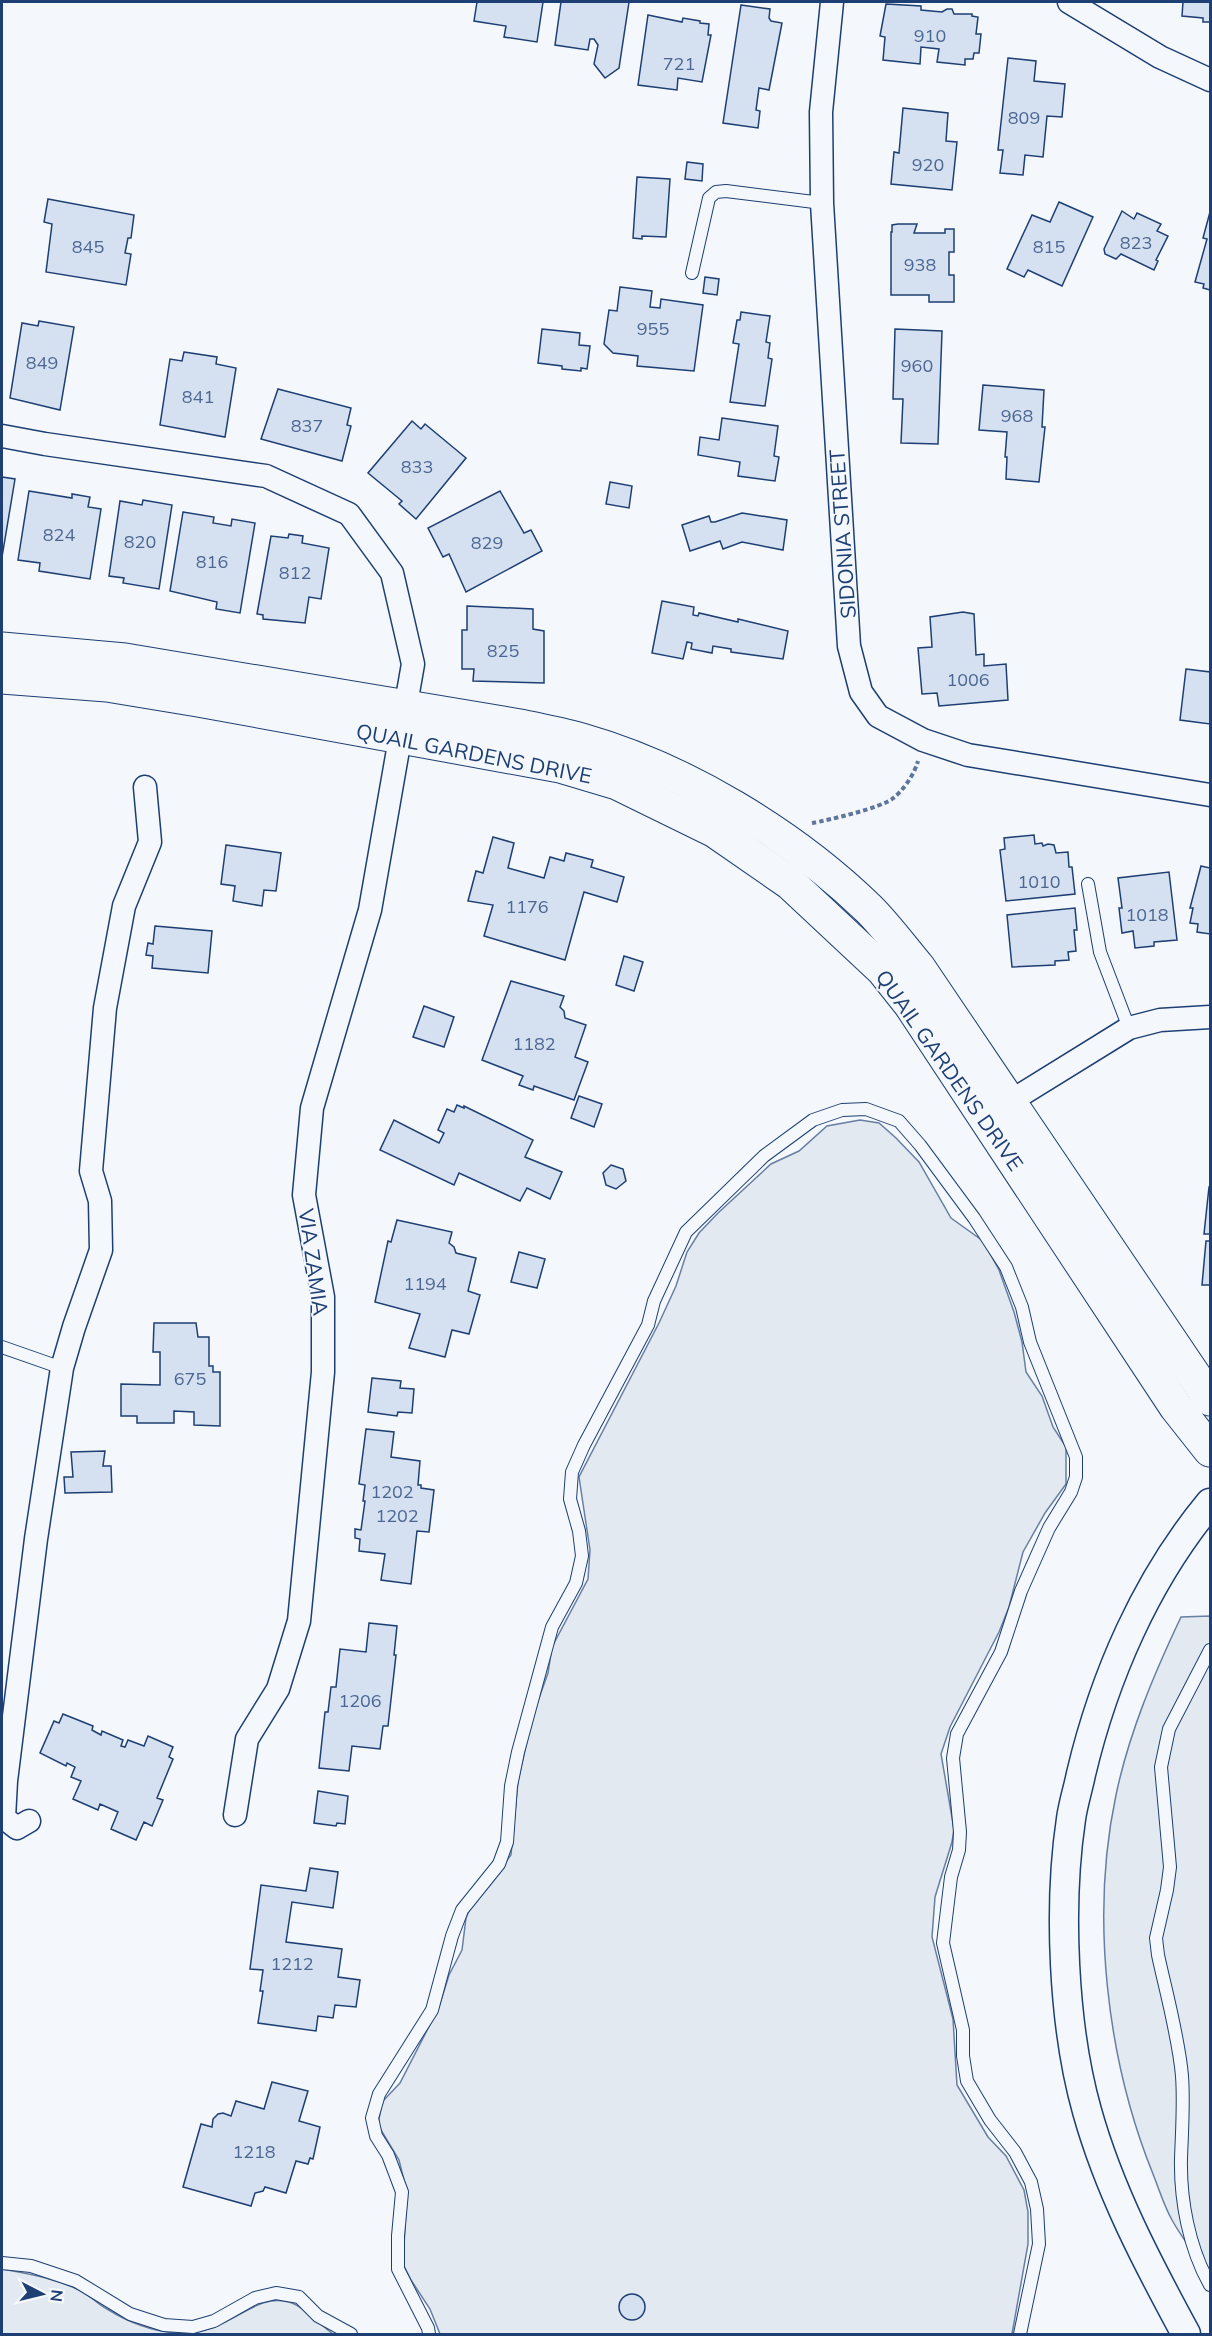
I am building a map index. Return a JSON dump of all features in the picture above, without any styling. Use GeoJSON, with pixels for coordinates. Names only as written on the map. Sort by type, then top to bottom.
{"type":"FeatureCollection","features":[{"type":"Feature","properties":{"kind":"main road","name":"QUAIL GARDENS DRIVE"},"geometry":{"type":"LineString","coordinates":[[2,649],[125,660],[402,722]]}},
{"type":"Feature","properties":{"kind":"main road","name":"QUAIL GARDENS DRIVE"},"geometry":{"type":"LineString","coordinates":[[2,677],[107,685],[402,722],[520,726],[583,740],[648,764],[722,799],[796,847],[870,910],[919,968],[997,1109],[1176,1407],[1210,1450]]}},
{"type":"Feature","properties":{"kind":"main road","name":"QUAIL GARDENS DRIVE"},"geometry":{"type":"LineString","coordinates":[[997,1109],[1210,1399]]}},
{"type":"Feature","properties":{"kind":"street","name":"SIDONIA STREET"},"geometry":{"type":"LineString","coordinates":[[832,2],[821,112],[822,202],[849,646],[861,692],[878,716],[923,740],[968,754],[1210,795]]}},
{"type":"Feature","properties":{"kind":"street"},"geometry":{"type":"LineString","coordinates":[[1069,2],[1160,57],[1210,80]]}},
{"type":"Feature","properties":{"kind":"street","name":"VIA ZAMIA"},"geometry":{"type":"LineString","coordinates":[[2,436],[266,476],[349,514],[392,573],[413,664],[370,910],[312,1108],[304,1195],[323,1297],[323,1372],[299,1621],[278,1689],[247,1739],[235,1815]]}},
{"type":"Feature","properties":{"kind":"street"},"geometry":{"type":"LineString","coordinates":[[29,1821],[17,1828],[4,1818],[6,1780],[36,1539],[62,1368],[101,1250],[100,1201],[91,1171],[105,1008],[124,906],[150,842],[145,787]]}},
{"type":"Feature","properties":{"kind":"street"},"geometry":{"type":"LineString","coordinates":[[997,1109],[1129,1028],[1160,1020],[1210,1017]]}},
{"type":"Feature","properties":{"kind":"street"},"geometry":{"type":"LineString","coordinates":[[1185,2334],[1129,2225],[1112,2184],[1087,2110],[1074,2046],[1065,1966],[1064,1903],[1071,1818],[1088,1747],[1105,1692],[1131,1631],[1159,1575],[1187,1531],[1210,1503]]}},
{"type":"Feature","properties":{"kind":"lane"},"geometry":{"type":"LineString","coordinates":[[692,273],[709,198],[716,192],[726,191],[822,202]]}},
{"type":"Feature","properties":{"kind":"lane"},"geometry":{"type":"LineString","coordinates":[[1088,884],[1100,952],[1129,1028]]}},
{"type":"Feature","properties":{"kind":"lane"},"geometry":{"type":"LineString","coordinates":[[429,2334],[398,2269],[402,2192],[388,2155],[376,2136],[372,2118],[379,2094],[432,2010],[452,1936],[462,1910],[499,1864],[507,1842],[511,1786],[518,1752],[552,1627],[576,1583],[582,1556],[579,1531],[570,1499],[572,1472],[648,1325],[654,1301],[686,1232],[764,1156],[813,1120],[842,1110],[866,1109],[900,1121],[974,1218],[1006,1267],[1022,1306],[1030,1342],[1076,1457],[1076,1477],[1071,1492],[1044,1539],[1021,1591],[1001,1652],[957,1734],[953,1758],[960,1832],[959,1850],[951,1877],[943,1943],[963,2030],[963,2056],[967,2081],[990,2120],[1015,2152],[1031,2182],[1037,2209],[1039,2244],[1020,2334]]}},
{"type":"Feature","properties":{"kind":"lane"},"geometry":{"type":"LineString","coordinates":[[2,1347],[62,1368]]}},
{"type":"Feature","properties":{"kind":"lane"},"geometry":{"type":"LineString","coordinates":[[1210,1650],[1169,1729],[1161,1767],[1170,1867],[1156,1938],[1182,2072],[1184,2105],[1181,2160],[1185,2210],[1200,2266],[1210,2285]]}},
{"type":"Feature","properties":{"kind":"lane"},"geometry":{"type":"LineString","coordinates":[[2,2263],[31,2266],[76,2281],[130,2314],[164,2325],[193,2327],[214,2321],[255,2298],[276,2293],[299,2297],[318,2316],[351,2334]]}},
{"type":"Feature","properties":{"kind":"path"},"geometry":{"type":"LineString","coordinates":[[811,824],[833,820],[891,801],[905,786],[917,766],[923,740]]}},
{"type":"Feature","properties":{"kind":"shaded area"},"geometry":{"type":"Polygon","coordinates":[[[860,1120],[879,1123],[896,1138],[919,1162],[951,1218],[983,1241],[999,1270],[1014,1312],[1022,1342],[1026,1372],[1042,1396],[1053,1427],[1066,1447],[1066,1484],[1045,1513],[1023,1552],[1009,1607],[999,1632],[950,1727],[941,1754],[954,1829],[935,1897],[932,1937],[953,2019],[957,2085],[988,2137],[1006,2156],[1024,2190],[1028,2212],[1028,2244],[1012,2334],[440,2334],[430,2309],[403,2264],[407,2192],[399,2160],[378,2125],[382,2102],[400,2083],[439,2007],[449,1975],[462,1950],[466,1918],[470,1908],[511,1855],[518,1781],[533,1715],[548,1673],[552,1647],[588,1579],[590,1550],[579,1477],[659,1323],[676,1286],[687,1252],[699,1233],[771,1164],[799,1151],[827,1126],[860,1120]]]}},
{"type":"Feature","properties":{"kind":"shaded area"},"geometry":{"type":"Polygon","coordinates":[[[1210,1616],[1210,2277],[1169,2215],[1137,2130],[1124,2084],[1114,2036],[1108,1987],[1104,1938],[1104,1890],[1108,1842],[1121,1772],[1152,1682],[1181,1617],[1210,1616]]]}},
{"type":"Feature","properties":{"kind":"shaded area"},"geometry":{"type":"Polygon","coordinates":[[[2,2269],[65,2284],[85,2293],[123,2318],[167,2332],[201,2331],[219,2325],[263,2303],[280,2300],[301,2308],[333,2334],[2,2334],[2,2269]]]}},
{"type":"Feature","properties":{"kind":"building"},"geometry":{"type":"Polygon","coordinates":[[[477,2],[543,2],[537,42],[504,37],[506,26],[474,21],[477,2]]]}},
{"type":"Feature","properties":{"kind":"building"},"geometry":{"type":"Polygon","coordinates":[[[561,2],[629,2],[619,68],[605,78],[594,64],[598,45],[594,39],[590,39],[588,50],[555,45],[561,2]]]}},
{"type":"Feature","properties":{"kind":"building"},"geometry":{"type":"Polygon","coordinates":[[[1183,2],[1210,2],[1210,22],[1203,22],[1203,18],[1182,16],[1183,2]]]}},
{"type":"Feature","properties":{"kind":"building"},"geometry":{"type":"Polygon","coordinates":[[[886,4],[921,6],[921,10],[942,12],[952,9],[954,14],[972,14],[978,17],[976,34],[981,34],[979,53],[974,53],[973,59],[965,59],[965,65],[937,62],[939,49],[921,47],[920,64],[883,60],[885,37],[880,36],[886,4]]]}},
{"type":"Feature","properties":{"kind":"building"},"geometry":{"type":"Polygon","coordinates":[[[741,5],[770,9],[771,21],[782,23],[769,90],[759,88],[756,110],[760,111],[758,128],[723,123],[741,5]]]}},
{"type":"Feature","properties":{"kind":"building"},"geometry":{"type":"Polygon","coordinates":[[[648,15],[682,22],[683,18],[709,24],[708,35],[711,35],[702,82],[678,78],[677,90],[638,85],[648,15]]]}},
{"type":"Feature","properties":{"kind":"building"},"geometry":{"type":"Polygon","coordinates":[[[1008,58],[1036,61],[1034,81],[1065,84],[1062,117],[1047,116],[1043,157],[1025,155],[1023,175],[1000,173],[1003,150],[998,150],[1008,58]]]}},
{"type":"Feature","properties":{"kind":"building"},"geometry":{"type":"Polygon","coordinates":[[[903,108],[948,113],[946,141],[957,142],[952,190],[891,184],[894,152],[899,153],[903,108]]]}},
{"type":"Feature","properties":{"kind":"building"},"geometry":{"type":"Polygon","coordinates":[[[687,162],[703,164],[702,181],[685,179],[687,162]]]}},
{"type":"Feature","properties":{"kind":"building"},"geometry":{"type":"Polygon","coordinates":[[[637,177],[670,179],[666,237],[633,238],[637,177]]]}},
{"type":"Feature","properties":{"kind":"building"},"geometry":{"type":"Polygon","coordinates":[[[48,199],[134,215],[131,238],[128,238],[125,253],[131,254],[126,285],[46,272],[52,224],[44,222],[48,199]]]}},
{"type":"Feature","properties":{"kind":"building"},"geometry":{"type":"Polygon","coordinates":[[[1059,202],[1093,217],[1062,286],[1028,270],[1024,277],[1007,269],[1032,215],[1050,222],[1059,202]]]}},
{"type":"Feature","properties":{"kind":"building"},"geometry":{"type":"Polygon","coordinates":[[[1122,211],[1134,219],[1137,213],[1161,224],[1157,231],[1168,236],[1156,260],[1158,261],[1154,270],[1121,254],[1116,259],[1105,254],[1104,249],[1122,211]]]}},
{"type":"Feature","properties":{"kind":"building"},"geometry":{"type":"Polygon","coordinates":[[[1210,212],[1210,290],[1203,288],[1204,284],[1195,282],[1207,239],[1203,238],[1210,212]]]}},
{"type":"Feature","properties":{"kind":"building"},"geometry":{"type":"Polygon","coordinates":[[[917,224],[914,233],[945,233],[945,229],[954,229],[954,252],[949,252],[949,275],[954,275],[954,302],[929,302],[929,295],[891,295],[891,232],[892,225],[917,224]]]}},
{"type":"Feature","properties":{"kind":"building"},"geometry":{"type":"Polygon","coordinates":[[[705,277],[719,279],[717,295],[703,293],[705,277]]]}},
{"type":"Feature","properties":{"kind":"building"},"geometry":{"type":"Polygon","coordinates":[[[620,287],[652,291],[650,307],[660,308],[661,299],[703,305],[694,371],[637,366],[638,356],[613,353],[604,344],[609,310],[617,311],[620,287]]]}},
{"type":"Feature","properties":{"kind":"building"},"geometry":{"type":"Polygon","coordinates":[[[741,312],[770,316],[766,342],[770,343],[768,358],[772,359],[765,406],[730,402],[739,344],[733,343],[737,320],[740,320],[741,312]]]}},
{"type":"Feature","properties":{"kind":"building"},"geometry":{"type":"Polygon","coordinates":[[[39,321],[74,327],[60,410],[10,398],[22,323],[38,326],[39,321]]]}},
{"type":"Feature","properties":{"kind":"building"},"geometry":{"type":"Polygon","coordinates":[[[542,329],[580,333],[579,345],[590,346],[587,369],[581,368],[581,371],[562,369],[562,366],[538,363],[542,329]]]}},
{"type":"Feature","properties":{"kind":"building"},"geometry":{"type":"Polygon","coordinates":[[[895,329],[942,331],[938,444],[901,443],[903,399],[893,399],[895,329]]]}},
{"type":"Feature","properties":{"kind":"building"},"geometry":{"type":"Polygon","coordinates":[[[184,352],[217,357],[216,364],[236,368],[225,437],[160,425],[170,359],[182,361],[184,352]]]}},
{"type":"Feature","properties":{"kind":"building"},"geometry":{"type":"Polygon","coordinates":[[[983,385],[1044,390],[1042,427],[1045,427],[1039,482],[1006,479],[1007,432],[979,430],[983,385]]]}},
{"type":"Feature","properties":{"kind":"building"},"geometry":{"type":"Polygon","coordinates":[[[278,389],[351,408],[347,425],[351,426],[342,461],[261,439],[278,389]]]}},
{"type":"Feature","properties":{"kind":"building"},"geometry":{"type":"Polygon","coordinates":[[[722,418],[778,426],[774,456],[779,457],[775,481],[738,476],[740,462],[698,455],[700,437],[719,440],[722,418]]]}},
{"type":"Feature","properties":{"kind":"building"},"geometry":{"type":"Polygon","coordinates":[[[412,421],[421,429],[425,424],[466,458],[416,519],[399,504],[402,501],[368,473],[412,421]]]}},
{"type":"Feature","properties":{"kind":"building"},"geometry":{"type":"Polygon","coordinates":[[[2,477],[15,479],[2,557],[2,477]]]}},
{"type":"Feature","properties":{"kind":"building"},"geometry":{"type":"Polygon","coordinates":[[[610,482],[632,486],[629,508],[606,504],[610,482]]]}},
{"type":"Feature","properties":{"kind":"building"},"geometry":{"type":"Polygon","coordinates":[[[29,491],[72,498],[72,494],[90,497],[88,507],[101,509],[90,579],[39,571],[40,563],[18,560],[29,491]]]}},
{"type":"Feature","properties":{"kind":"building"},"geometry":{"type":"Polygon","coordinates":[[[500,491],[524,533],[531,530],[542,551],[466,592],[449,554],[443,557],[428,528],[500,491]]]}},
{"type":"Feature","properties":{"kind":"building"},"geometry":{"type":"Polygon","coordinates":[[[143,500],[172,505],[159,589],[123,583],[124,578],[109,576],[120,501],[142,505],[143,500]]]}},
{"type":"Feature","properties":{"kind":"building"},"geometry":{"type":"Polygon","coordinates":[[[183,512],[214,517],[213,523],[231,526],[232,519],[255,523],[240,613],[216,609],[217,602],[170,591],[183,512]]]}},
{"type":"Feature","properties":{"kind":"building"},"geometry":{"type":"Polygon","coordinates":[[[742,513],[787,520],[783,550],[742,542],[723,549],[720,541],[690,551],[682,525],[709,516],[711,522],[715,522],[742,513]]]}},
{"type":"Feature","properties":{"kind":"building"},"geometry":{"type":"Polygon","coordinates":[[[289,534],[303,536],[302,543],[329,548],[321,599],[309,597],[305,623],[263,619],[263,615],[257,614],[271,536],[288,538],[289,534]]]}},
{"type":"Feature","properties":{"kind":"building"},"geometry":{"type":"Polygon","coordinates":[[[662,601],[694,607],[693,615],[698,616],[699,613],[738,622],[738,619],[788,631],[783,659],[731,652],[731,649],[713,646],[712,653],[691,649],[692,643],[687,642],[683,659],[652,653],[662,601]]]}},
{"type":"Feature","properties":{"kind":"building"},"geometry":{"type":"Polygon","coordinates":[[[467,606],[533,609],[533,629],[544,631],[544,683],[473,681],[474,669],[462,669],[462,630],[467,630],[467,606]]]}},
{"type":"Feature","properties":{"kind":"building"},"geometry":{"type":"Polygon","coordinates":[[[963,612],[974,614],[976,655],[984,654],[984,666],[1006,664],[1008,700],[939,706],[937,693],[922,694],[918,648],[932,647],[930,617],[963,612]]]}},
{"type":"Feature","properties":{"kind":"building"},"geometry":{"type":"Polygon","coordinates":[[[1186,669],[1210,672],[1210,724],[1180,720],[1186,669]]]}},
{"type":"Feature","properties":{"kind":"building"},"geometry":{"type":"Polygon","coordinates":[[[1034,835],[1035,844],[1054,845],[1056,853],[1068,852],[1075,894],[1006,901],[1000,850],[1005,849],[1004,838],[1034,835]]]}},
{"type":"Feature","properties":{"kind":"building"},"geometry":{"type":"Polygon","coordinates":[[[493,837],[514,843],[508,868],[544,878],[550,857],[564,861],[566,853],[593,860],[591,867],[624,877],[617,902],[584,892],[565,960],[484,936],[493,905],[468,901],[476,871],[483,873],[493,837]]]}},
{"type":"Feature","properties":{"kind":"building"},"geometry":{"type":"Polygon","coordinates":[[[226,845],[281,853],[276,891],[264,890],[262,906],[233,901],[235,886],[221,884],[226,845]]]}},
{"type":"Feature","properties":{"kind":"building"},"geometry":{"type":"Polygon","coordinates":[[[1201,866],[1210,868],[1210,934],[1197,932],[1198,924],[1190,923],[1193,908],[1190,908],[1201,866]]]}},
{"type":"Feature","properties":{"kind":"building"},"geometry":{"type":"Polygon","coordinates":[[[1169,872],[1177,940],[1154,942],[1154,946],[1135,948],[1133,931],[1122,933],[1119,908],[1122,908],[1118,878],[1169,872]]]}},
{"type":"Feature","properties":{"kind":"building"},"geometry":{"type":"Polygon","coordinates":[[[1075,908],[1076,951],[1068,952],[1069,960],[1055,961],[1055,965],[1012,967],[1007,915],[1075,908]]]}},
{"type":"Feature","properties":{"kind":"building"},"geometry":{"type":"Polygon","coordinates":[[[155,926],[212,931],[208,973],[152,968],[153,956],[146,955],[148,943],[153,944],[155,926]]]}},
{"type":"Feature","properties":{"kind":"building"},"geometry":{"type":"Polygon","coordinates":[[[624,956],[643,962],[634,991],[616,985],[624,956]]]}},
{"type":"Feature","properties":{"kind":"building"},"geometry":{"type":"Polygon","coordinates":[[[511,981],[564,996],[560,1007],[564,1011],[565,1018],[586,1025],[575,1057],[588,1062],[574,1100],[534,1086],[533,1090],[519,1085],[523,1076],[482,1060],[511,981]]]}},
{"type":"Feature","properties":{"kind":"building"},"geometry":{"type":"Polygon","coordinates":[[[424,1006],[454,1017],[444,1047],[413,1037],[424,1006]]]}},
{"type":"Feature","properties":{"kind":"building"},"geometry":{"type":"Polygon","coordinates":[[[579,1096],[602,1104],[594,1127],[571,1118],[579,1096]]]}},
{"type":"Feature","properties":{"kind":"building"},"geometry":{"type":"Polygon","coordinates":[[[457,1105],[464,1108],[464,1106],[533,1140],[525,1157],[562,1172],[550,1199],[527,1188],[520,1201],[459,1173],[454,1185],[380,1150],[394,1120],[439,1143],[444,1133],[438,1130],[447,1109],[454,1112],[457,1105]]]}},
{"type":"Feature","properties":{"kind":"building"},"geometry":{"type":"Polygon","coordinates":[[[611,1165],[623,1169],[626,1181],[616,1189],[606,1185],[603,1173],[611,1165]]]}},
{"type":"Feature","properties":{"kind":"building"},"geometry":{"type":"Polygon","coordinates":[[[1209,1187],[1210,1234],[1204,1234],[1209,1187]]]}},
{"type":"Feature","properties":{"kind":"building"},"geometry":{"type":"Polygon","coordinates":[[[397,1220],[452,1232],[449,1243],[454,1247],[456,1253],[476,1258],[468,1291],[480,1295],[469,1334],[452,1330],[445,1357],[409,1348],[420,1314],[375,1302],[388,1241],[391,1242],[397,1220]]]}},
{"type":"Feature","properties":{"kind":"building"},"geometry":{"type":"Polygon","coordinates":[[[1206,1241],[1210,1241],[1210,1285],[1202,1285],[1206,1241]]]}},
{"type":"Feature","properties":{"kind":"building"},"geometry":{"type":"Polygon","coordinates":[[[519,1252],[545,1259],[537,1288],[511,1282],[519,1252]]]}},
{"type":"Feature","properties":{"kind":"building"},"geometry":{"type":"Polygon","coordinates":[[[154,1323],[196,1323],[198,1337],[209,1337],[209,1366],[213,1366],[213,1372],[220,1372],[220,1426],[194,1425],[194,1412],[174,1411],[174,1423],[137,1423],[137,1416],[121,1416],[121,1384],[160,1385],[160,1352],[153,1352],[154,1323]]]}},
{"type":"Feature","properties":{"kind":"building"},"geometry":{"type":"Polygon","coordinates":[[[372,1378],[401,1381],[400,1388],[414,1389],[412,1413],[398,1412],[397,1416],[368,1412],[372,1378]]]}},
{"type":"Feature","properties":{"kind":"building"},"geometry":{"type":"Polygon","coordinates":[[[366,1429],[394,1432],[391,1457],[420,1461],[418,1485],[421,1485],[421,1488],[434,1490],[429,1532],[417,1531],[411,1584],[381,1580],[385,1554],[359,1551],[360,1539],[355,1538],[355,1529],[361,1530],[365,1501],[363,1501],[365,1485],[359,1484],[366,1429]]]}},
{"type":"Feature","properties":{"kind":"building"},"geometry":{"type":"Polygon","coordinates":[[[105,1451],[103,1466],[111,1466],[112,1492],[65,1493],[64,1477],[73,1477],[71,1452],[105,1451]]]}},
{"type":"Feature","properties":{"kind":"building"},"geometry":{"type":"Polygon","coordinates":[[[369,1623],[397,1626],[388,1726],[383,1726],[380,1749],[352,1746],[349,1771],[319,1768],[325,1712],[328,1712],[331,1687],[336,1687],[340,1649],[366,1652],[369,1623]]]}},
{"type":"Feature","properties":{"kind":"building"},"geometry":{"type":"Polygon","coordinates":[[[63,1714],[93,1726],[92,1730],[101,1735],[102,1731],[123,1740],[121,1746],[125,1747],[128,1740],[144,1746],[148,1736],[173,1747],[169,1757],[173,1759],[157,1798],[163,1800],[152,1826],[144,1822],[136,1840],[111,1829],[118,1812],[100,1804],[98,1810],[73,1799],[81,1781],[71,1777],[75,1767],[67,1763],[66,1766],[40,1753],[54,1721],[59,1723],[63,1714]]]}},
{"type":"Feature","properties":{"kind":"building"},"geometry":{"type":"Polygon","coordinates":[[[318,1791],[348,1796],[345,1824],[337,1823],[336,1826],[314,1823],[318,1791]]]}},
{"type":"Feature","properties":{"kind":"building"},"geometry":{"type":"Polygon","coordinates":[[[310,1868],[338,1872],[333,1908],[292,1902],[286,1942],[342,1949],[338,1977],[360,1980],[356,2007],[335,2005],[333,2018],[318,2016],[316,2031],[258,2023],[263,1991],[260,1991],[263,1970],[250,1969],[261,1885],[306,1891],[310,1868]]]}},
{"type":"Feature","properties":{"kind":"building"},"geometry":{"type":"Polygon","coordinates":[[[272,2082],[308,2091],[299,2121],[320,2127],[313,2159],[310,2158],[308,2164],[296,2161],[286,2193],[265,2187],[263,2191],[255,2193],[251,2206],[183,2187],[201,2124],[212,2127],[213,2119],[218,2114],[231,2116],[236,2101],[264,2109],[272,2082]]]}},
{"type":"Feature","properties":{"kind":"building"},"geometry":{"type":"Polygon","coordinates":[[[632,2294],[641,2298],[645,2307],[641,2316],[632,2320],[623,2316],[619,2307],[623,2298],[632,2294]]]}}]}
